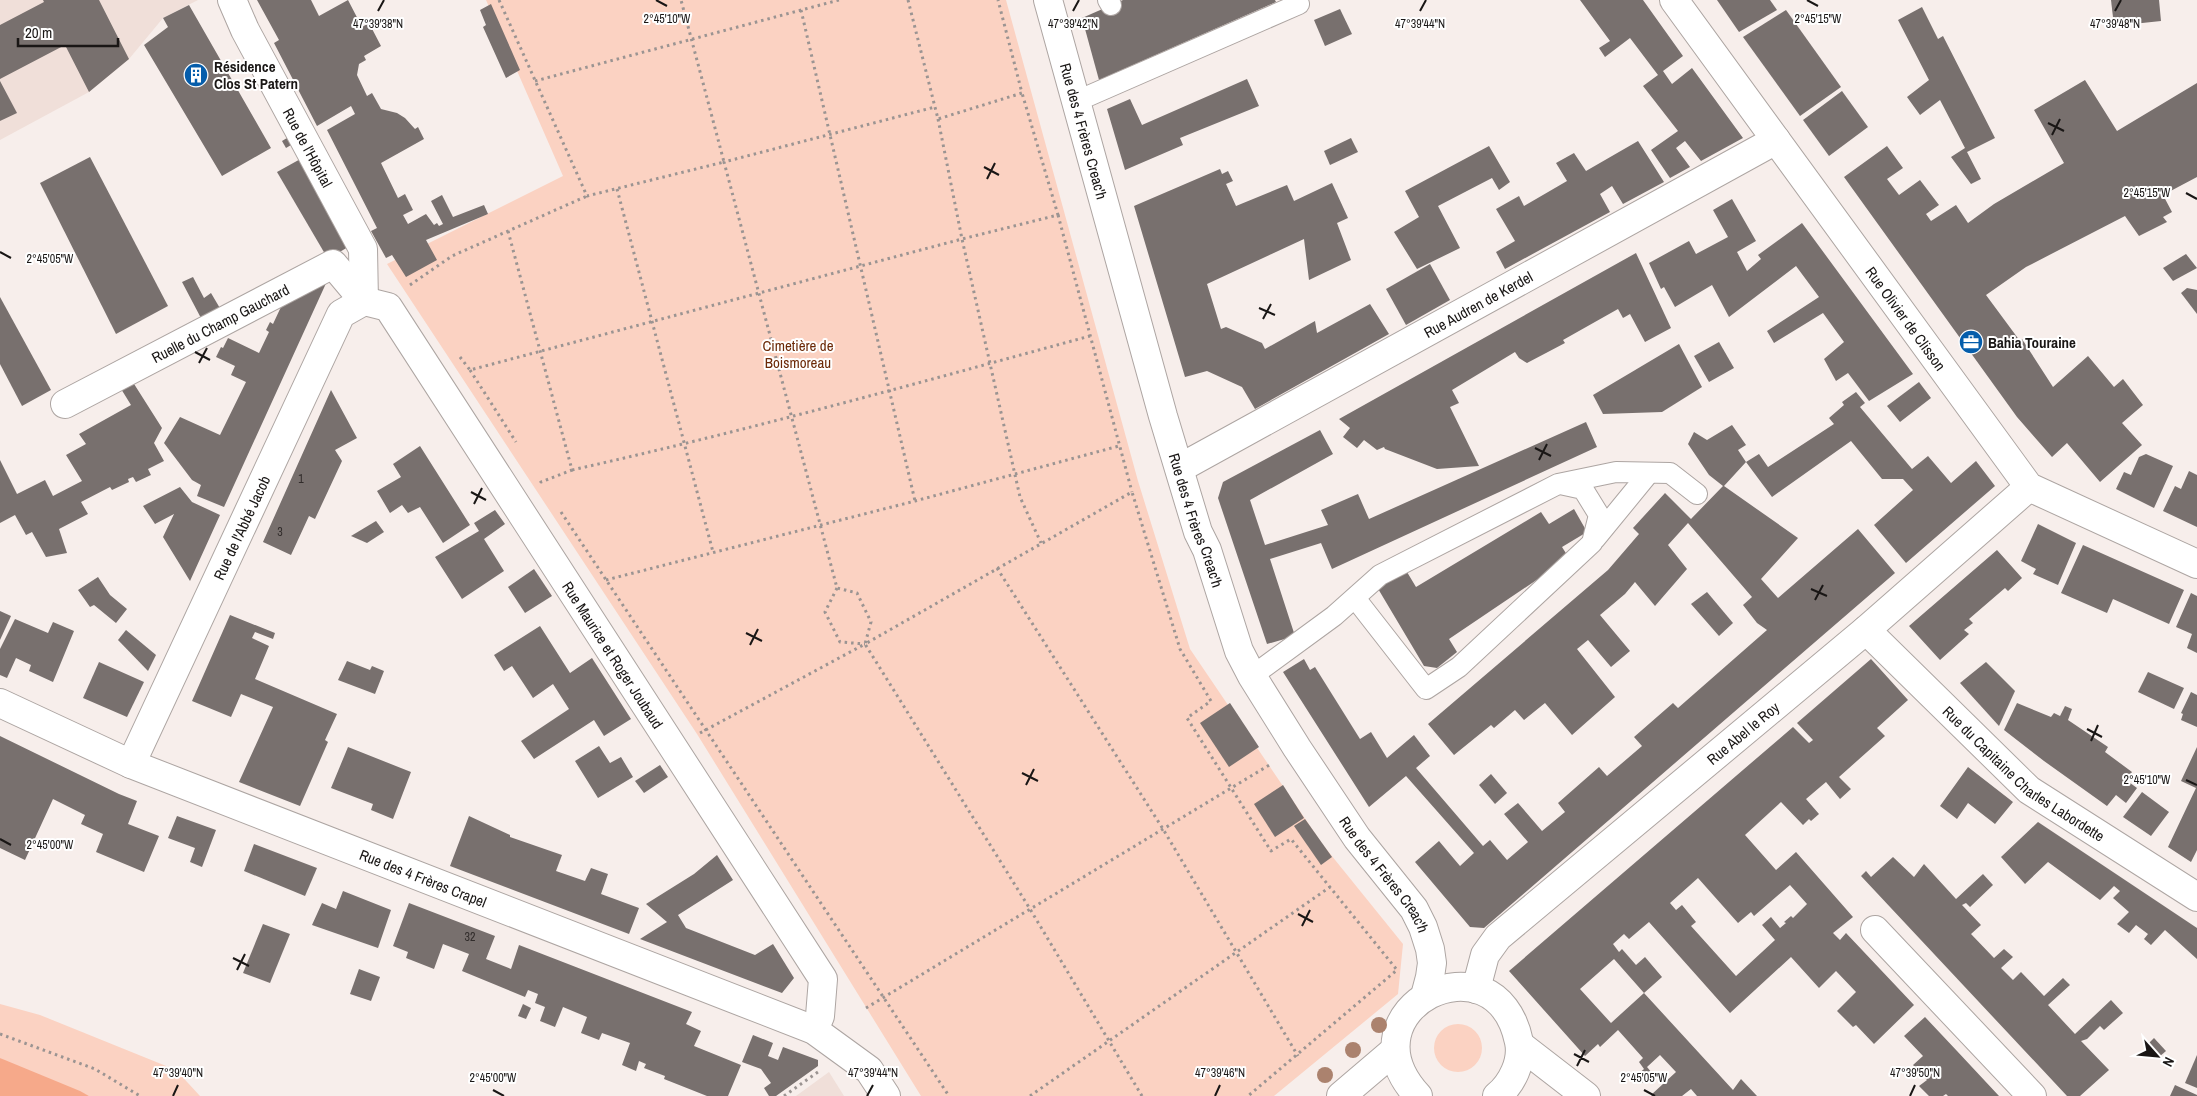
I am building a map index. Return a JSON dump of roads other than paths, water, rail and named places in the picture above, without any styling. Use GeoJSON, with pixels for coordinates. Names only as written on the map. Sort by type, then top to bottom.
{"type":"FeatureCollection","features":[{"type":"Feature","properties":{"kind":"street","name":"Rue de l'Hôpital"},"geometry":{"type":"LineString","coordinates":[[232,0],[245,30],[363,249],[364,301]]}},
{"type":"Feature","properties":{"kind":"street","name":"Rue des 4 Frères Creac'h"},"geometry":{"type":"LineString","coordinates":[[1048,0],[1163,416],[1198,532],[1207,550],[1239,651],[1252,676],[1297,748],[1357,838],[1414,909],[1419,918],[1430,949],[1432,963],[1425,996]]}},
{"type":"Feature","properties":{"kind":"street","name":"Rue Olivier de Clisson"},"geometry":{"type":"LineString","coordinates":[[1674,0],[2029,487],[2197,564]]}},
{"type":"Feature","properties":{"kind":"street","name":"Rue Audren de Kerdel"},"geometry":{"type":"LineString","coordinates":[[1180,468],[1776,140]]}},
{"type":"Feature","properties":{"kind":"street","name":"Ruelle du Champ Gauchard"},"geometry":{"type":"LineString","coordinates":[[65,404],[333,264],[364,301]]}},
{"type":"Feature","properties":{"kind":"street","name":"Rue de l'Abbé Jacob"},"geometry":{"type":"LineString","coordinates":[[131,764],[341,314],[364,301]]}},
{"type":"Feature","properties":{"kind":"street","name":"Rue Maurice et Roger Joubaud"},"geometry":{"type":"LineString","coordinates":[[364,301],[388,306],[823,979],[820,1016],[814,1030]]}},
{"type":"Feature","properties":{"kind":"street","name":"Rue Abel le Roy"},"geometry":{"type":"LineString","coordinates":[[1476,989],[1485,955],[1498,937],[1866,630],[2029,487]]}},
{"type":"Feature","properties":{"kind":"street","name":"Rue du Capitaine Charles Labordette"},"geometry":{"type":"LineString","coordinates":[[1866,630],[2029,790],[2197,897]]}},
{"type":"Feature","properties":{"kind":"street","name":"Rue des 4 Frères Crapel"},"geometry":{"type":"LineString","coordinates":[[0,703],[131,764],[814,1030],[869,1070],[886,1096]]}},
{"type":"Feature","properties":{"kind":"street"},"geometry":{"type":"LineString","coordinates":[[1875,930],[2032,1096]]}},
{"type":"Feature","properties":{"kind":"street"},"geometry":{"type":"LineString","coordinates":[[1418,1096],[1406,1083],[1398,1067],[1395,1050],[1399,1029],[1409,1010],[1425,996],[1441,989],[1458,986],[1476,989],[1493,997],[1507,1010],[1516,1027],[1520,1045],[1519,1062],[1513,1078],[1497,1096]]}},
{"type":"Feature","properties":{"kind":"street"},"geometry":{"type":"LineString","coordinates":[[1520,1045],[1586,1096]]}},
{"type":"Feature","properties":{"kind":"street"},"geometry":{"type":"LineString","coordinates":[[1341,1096],[1395,1050]]}},
{"type":"Feature","properties":{"kind":"lane"},"geometry":{"type":"LineString","coordinates":[[1077,101],[1298,4],[1297,0]]}},
{"type":"Feature","properties":{"kind":"lane"},"geometry":{"type":"LineString","coordinates":[[1252,676],[1334,616],[1380,575],[1558,484],[1616,472],[1670,473],[1697,494]]}},
{"type":"Feature","properties":{"kind":"lane"},"geometry":{"type":"LineString","coordinates":[[1354,598],[1426,690],[1459,667],[1592,543],[1649,472]]}},
{"type":"Feature","properties":{"kind":"lane"},"geometry":{"type":"LineString","coordinates":[[1558,484],[1583,489],[1599,514],[1592,543]]}},
{"type":"Feature","properties":{"kind":"place","name":"Résidence Clos St Patern"},"geometry":{"type":"Point","coordinates":[196,75]}},
{"type":"Feature","properties":{"kind":"place","name":"Bahia Touraine"},"geometry":{"type":"Point","coordinates":[1971,342]}},
{"type":"Feature","properties":{"kind":"park label","name":"Cimetière de Boismoreau"},"geometry":{"type":"Point","coordinates":[798,354]}}]}
